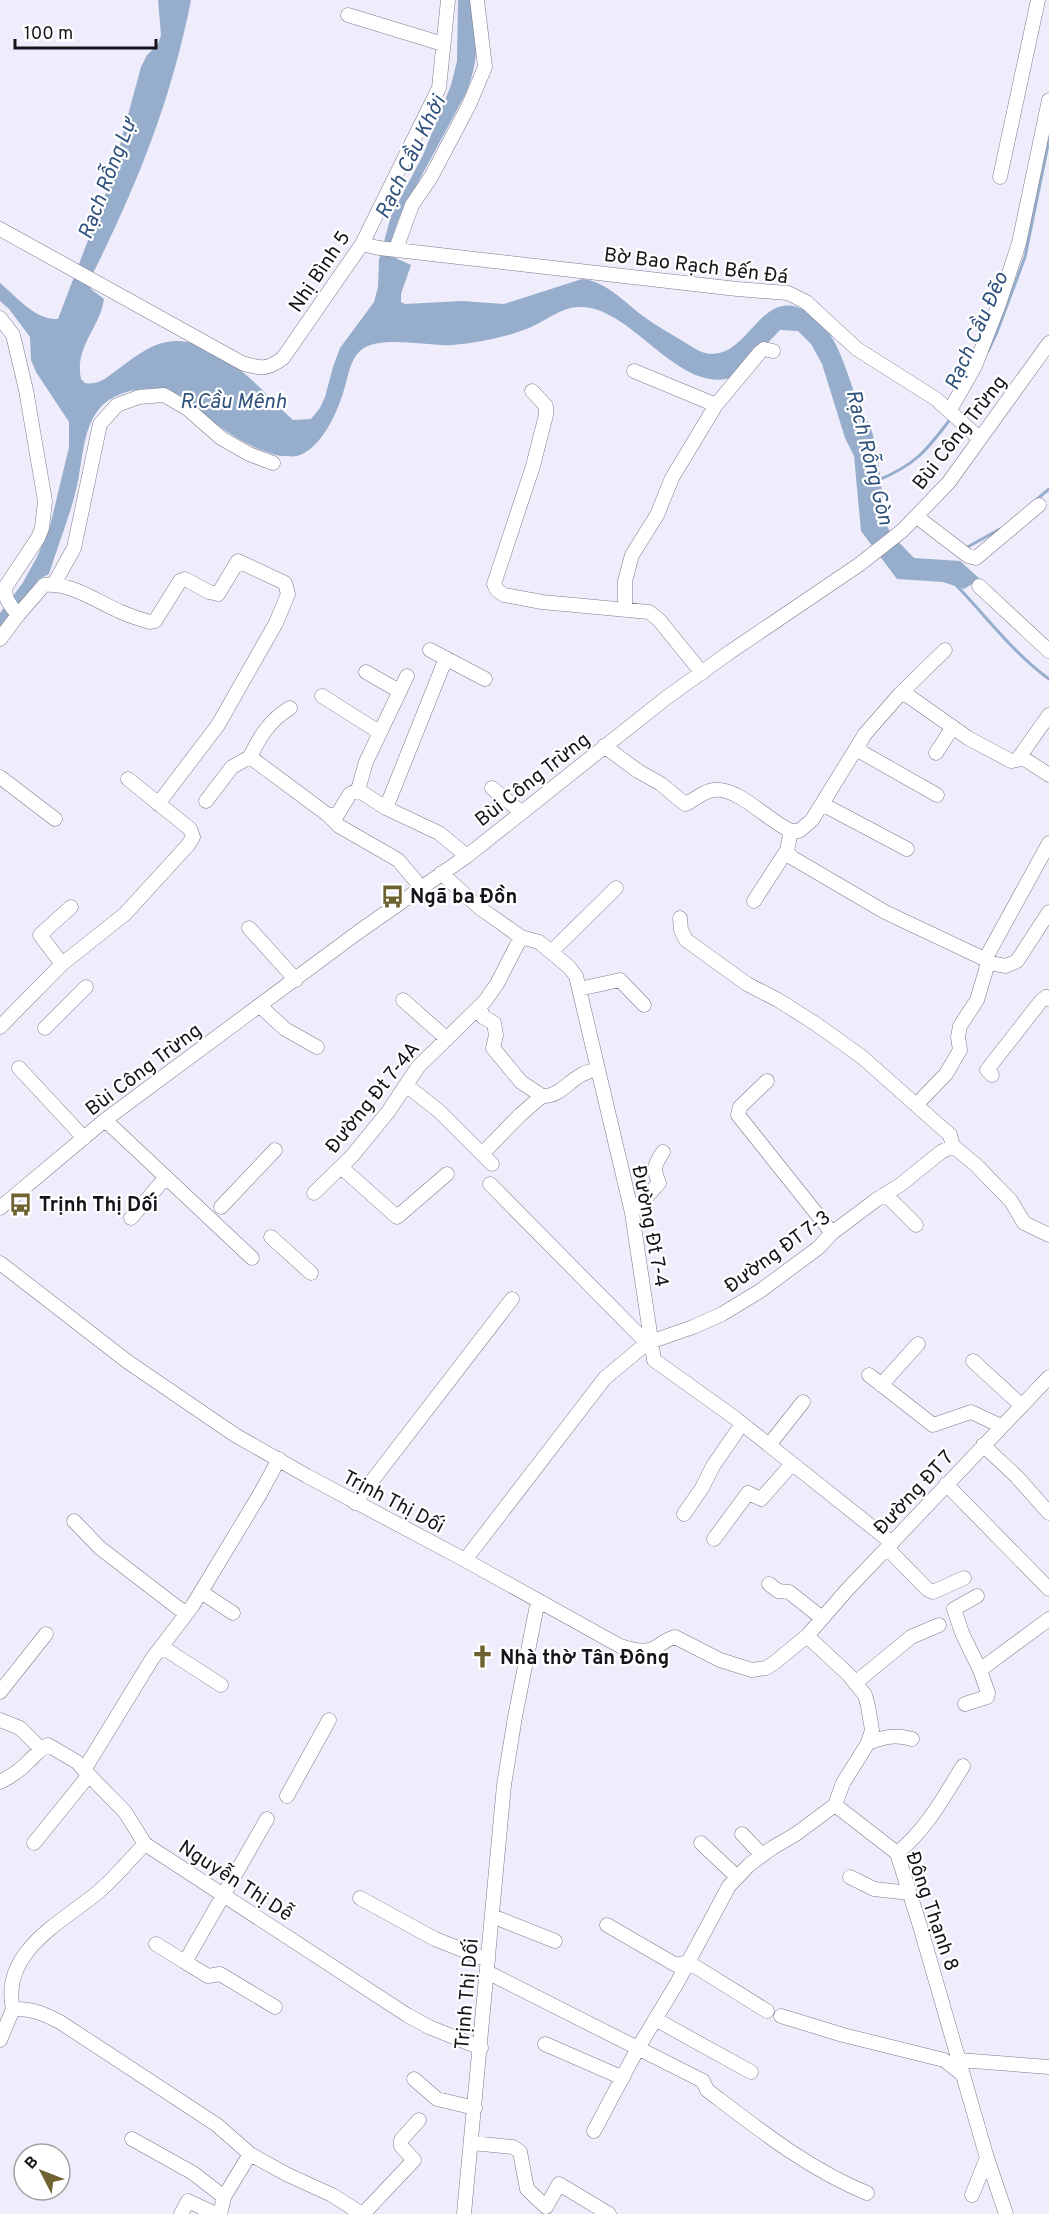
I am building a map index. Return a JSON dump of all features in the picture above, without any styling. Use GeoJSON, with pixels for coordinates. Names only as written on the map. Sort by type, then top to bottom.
{"type":"FeatureCollection","features":[{"type":"Feature","properties":{"kind":"street","name":"Nhị Bình 5"},"geometry":{"type":"LineString","coordinates":[[0,229],[242,363],[256,368],[270,367],[284,358],[362,244],[439,88],[448,0]]}},
{"type":"Feature","properties":{"kind":"street"},"geometry":{"type":"LineString","coordinates":[[389,249],[470,105],[485,67],[477,0]]}},
{"type":"Feature","properties":{"kind":"street"},"geometry":{"type":"LineString","coordinates":[[1000,177],[1038,0]]}},
{"type":"Feature","properties":{"kind":"street"},"geometry":{"type":"LineString","coordinates":[[348,15],[444,44]]}},
{"type":"Feature","properties":{"kind":"street"},"geometry":{"type":"LineString","coordinates":[[951,412],[975,366],[1019,243],[1049,100]]}},
{"type":"Feature","properties":{"kind":"street","name":"Bờ Bao Rạch Bến Đá"},"geometry":{"type":"LineString","coordinates":[[362,244],[737,290],[788,293],[806,302],[857,349],[936,399],[979,438]]}},
{"type":"Feature","properties":{"kind":"street"},"geometry":{"type":"LineString","coordinates":[[0,318],[13,335],[26,390],[45,501],[42,528],[38,538],[4,592],[13,609]]}},
{"type":"Feature","properties":{"kind":"street","name":"Bùi Công Trừng"},"geometry":{"type":"LineString","coordinates":[[2,1203],[105,1120],[421,887],[467,856],[604,746],[702,673],[860,564],[903,530],[949,482],[1049,343]]}},
{"type":"Feature","properties":{"kind":"street"},"geometry":{"type":"LineString","coordinates":[[625,609],[625,581],[632,555],[657,515],[672,478],[716,405],[760,352],[764,349],[773,351]]}},
{"type":"Feature","properties":{"kind":"street"},"geometry":{"type":"LineString","coordinates":[[634,370],[716,405]]}},
{"type":"Feature","properties":{"kind":"street"},"geometry":{"type":"LineString","coordinates":[[532,391],[546,406],[546,415],[533,466],[494,584],[497,590],[504,595],[542,602],[649,612],[659,620],[702,673]]}},
{"type":"Feature","properties":{"kind":"street"},"geometry":{"type":"LineString","coordinates":[[54,584],[74,548],[100,424],[117,405],[139,397],[164,395],[188,409],[221,438],[249,454],[273,463]]}},
{"type":"Feature","properties":{"kind":"street"},"geometry":{"type":"LineString","coordinates":[[917,517],[968,556],[976,558],[980,557],[1039,505]]}},
{"type":"Feature","properties":{"kind":"street"},"geometry":{"type":"LineString","coordinates":[[0,639],[13,609],[44,585],[54,584],[87,594],[118,611],[150,622],[155,621],[180,581],[185,579],[209,592],[218,594],[238,561],[285,583],[288,594],[276,623],[223,716],[185,771],[158,804]]}},
{"type":"Feature","properties":{"kind":"street"},"geometry":{"type":"LineString","coordinates":[[979,586],[1049,651]]}},
{"type":"Feature","properties":{"kind":"street"},"geometry":{"type":"LineString","coordinates":[[430,650],[485,679]]}},
{"type":"Feature","properties":{"kind":"street"},"geometry":{"type":"LineString","coordinates":[[604,746],[638,771],[661,784],[685,804],[706,791],[716,789],[738,796],[791,831],[799,831],[812,820],[865,735],[900,694],[945,650]]}},
{"type":"Feature","properties":{"kind":"street"},"geometry":{"type":"LineString","coordinates":[[386,808],[446,658]]}},
{"type":"Feature","properties":{"kind":"street"},"geometry":{"type":"LineString","coordinates":[[366,672],[399,691]]}},
{"type":"Feature","properties":{"kind":"street"},"geometry":{"type":"LineString","coordinates":[[328,815],[337,815],[350,794],[358,790],[366,762],[407,676]]}},
{"type":"Feature","properties":{"kind":"street"},"geometry":{"type":"LineString","coordinates":[[900,694],[907,695],[953,727],[1011,761],[1017,760],[1049,715]]}},
{"type":"Feature","properties":{"kind":"street"},"geometry":{"type":"LineString","coordinates":[[322,696],[379,732]]}},
{"type":"Feature","properties":{"kind":"street"},"geometry":{"type":"LineString","coordinates":[[206,801],[232,767],[250,757],[260,737],[276,716],[290,708]]}},
{"type":"Feature","properties":{"kind":"street"},"geometry":{"type":"LineString","coordinates":[[936,753],[953,727]]}},
{"type":"Feature","properties":{"kind":"street"},"geometry":{"type":"LineString","coordinates":[[856,748],[937,795]]}},
{"type":"Feature","properties":{"kind":"street"},"geometry":{"type":"LineString","coordinates":[[1020,756],[1049,775]]}},
{"type":"Feature","properties":{"kind":"street"},"geometry":{"type":"LineString","coordinates":[[250,757],[328,815],[339,826],[398,860],[421,887]]}},
{"type":"Feature","properties":{"kind":"street"},"geometry":{"type":"LineString","coordinates":[[0,777],[55,819]]}},
{"type":"Feature","properties":{"kind":"street"},"geometry":{"type":"LineString","coordinates":[[0,1027],[62,964],[125,914],[193,837],[190,829],[128,780]]}},
{"type":"Feature","properties":{"kind":"street"},"geometry":{"type":"LineString","coordinates":[[492,788],[521,812]]}},
{"type":"Feature","properties":{"kind":"street"},"geometry":{"type":"LineString","coordinates":[[358,790],[386,808],[439,833],[467,856]]}},
{"type":"Feature","properties":{"kind":"street"},"geometry":{"type":"LineString","coordinates":[[822,804],[907,849]]}},
{"type":"Feature","properties":{"kind":"street"},"geometry":{"type":"LineString","coordinates":[[754,901],[787,850],[791,831]]}},
{"type":"Feature","properties":{"kind":"street"},"geometry":{"type":"LineString","coordinates":[[916,1105],[946,1074],[960,1050],[960,1026],[977,1000],[988,954],[994,940],[1049,843]]}},
{"type":"Feature","properties":{"kind":"street"},"geometry":{"type":"LineString","coordinates":[[787,850],[791,857],[885,912],[988,961],[1006,966],[1017,961],[1049,912]]}},
{"type":"Feature","properties":{"kind":"street","name":"Đường Đt 7-4"},"geometry":{"type":"LineString","coordinates":[[441,873],[480,908],[521,937],[539,942],[576,976],[632,1213],[649,1343],[654,1360],[769,1445],[890,1545],[927,1589],[933,1592],[964,1578]]}},
{"type":"Feature","properties":{"kind":"street"},"geometry":{"type":"LineString","coordinates":[[551,952],[616,888]]}},
{"type":"Feature","properties":{"kind":"street"},"geometry":{"type":"LineString","coordinates":[[62,964],[40,935],[71,908]]}},
{"type":"Feature","properties":{"kind":"street"},"geometry":{"type":"LineString","coordinates":[[680,918],[681,930],[686,940],[747,984],[816,1024],[862,1057],[950,1135],[953,1146],[975,1164],[1011,1201],[1024,1223],[1049,1235]]}},
{"type":"Feature","properties":{"kind":"street"},"geometry":{"type":"LineString","coordinates":[[249,928],[296,980]]}},
{"type":"Feature","properties":{"kind":"street","name":"Đường Đt 7-4A"},"geometry":{"type":"LineString","coordinates":[[314,1193],[341,1167],[388,1112],[418,1067],[480,1006],[497,984],[521,937]]}},
{"type":"Feature","properties":{"kind":"street"},"geometry":{"type":"LineString","coordinates":[[579,989],[620,980],[644,1005]]}},
{"type":"Feature","properties":{"kind":"street"},"geometry":{"type":"LineString","coordinates":[[45,1028],[86,987]]}},
{"type":"Feature","properties":{"kind":"street"},"geometry":{"type":"LineString","coordinates":[[992,1075],[987,1070],[1041,1001],[1046,997],[1049,999]]}},
{"type":"Feature","properties":{"kind":"street"},"geometry":{"type":"LineString","coordinates":[[403,1000],[447,1039]]}},
{"type":"Feature","properties":{"kind":"street"},"geometry":{"type":"LineString","coordinates":[[480,1006],[483,1017],[494,1023],[496,1035],[493,1048],[521,1082],[542,1096],[550,1096],[559,1092],[586,1071],[597,1070]]}},
{"type":"Feature","properties":{"kind":"street"},"geometry":{"type":"LineString","coordinates":[[261,1007],[285,1029],[317,1047]]}},
{"type":"Feature","properties":{"kind":"street"},"geometry":{"type":"LineString","coordinates":[[20,1068],[84,1138]]}},
{"type":"Feature","properties":{"kind":"street"},"geometry":{"type":"LineString","coordinates":[[767,1081],[740,1107],[738,1115],[832,1233]]}},
{"type":"Feature","properties":{"kind":"street"},"geometry":{"type":"LineString","coordinates":[[406,1085],[440,1112],[487,1159],[520,1115],[542,1096]]}},
{"type":"Feature","properties":{"kind":"street"},"geometry":{"type":"LineString","coordinates":[[105,1120],[252,1258]]}},
{"type":"Feature","properties":{"kind":"street","name":"Đường ĐT 7-3"},"geometry":{"type":"LineString","coordinates":[[465,1560],[605,1378],[649,1343],[722,1314],[760,1291],[818,1248],[832,1233],[900,1185],[940,1152],[953,1146]]}},
{"type":"Feature","properties":{"kind":"street"},"geometry":{"type":"LineString","coordinates":[[220,1207],[275,1150]]}},
{"type":"Feature","properties":{"kind":"street"},"geometry":{"type":"LineString","coordinates":[[632,1213],[659,1183],[655,1174],[656,1162],[663,1152]]}},
{"type":"Feature","properties":{"kind":"street"},"geometry":{"type":"LineString","coordinates":[[341,1167],[398,1217],[447,1174]]}},
{"type":"Feature","properties":{"kind":"street"},"geometry":{"type":"LineString","coordinates":[[131,1218],[166,1177]]}},
{"type":"Feature","properties":{"kind":"street"},"geometry":{"type":"LineString","coordinates":[[490,1184],[649,1343]]}},
{"type":"Feature","properties":{"kind":"street"},"geometry":{"type":"LineString","coordinates":[[885,1194],[916,1225]]}},
{"type":"Feature","properties":{"kind":"street"},"geometry":{"type":"LineString","coordinates":[[271,1237],[311,1273]]}},
{"type":"Feature","properties":{"kind":"street","name":"Trịnh Thị Dối"},"geometry":{"type":"LineString","coordinates":[[0,1263],[128,1362],[235,1436],[620,1646],[634,1650],[650,1650],[667,1639],[675,1637],[720,1660],[752,1670],[766,1668],[807,1636]]}},
{"type":"Feature","properties":{"kind":"street"},"geometry":{"type":"LineString","coordinates":[[355,1503],[512,1299]]}},
{"type":"Feature","properties":{"kind":"street"},"geometry":{"type":"LineString","coordinates":[[881,1385],[918,1344]]}},
{"type":"Feature","properties":{"kind":"street"},"geometry":{"type":"LineString","coordinates":[[973,1360],[1021,1405]]}},
{"type":"Feature","properties":{"kind":"street"},"geometry":{"type":"LineString","coordinates":[[868,1375],[933,1425],[971,1412],[1001,1426]]}},
{"type":"Feature","properties":{"kind":"street","name":"Đường ĐT 7"},"geometry":{"type":"LineString","coordinates":[[807,1636],[946,1484],[1049,1377]]}},
{"type":"Feature","properties":{"kind":"street"},"geometry":{"type":"LineString","coordinates":[[769,1445],[803,1402]]}},
{"type":"Feature","properties":{"kind":"street"},"geometry":{"type":"LineString","coordinates":[[684,1514],[742,1424]]}},
{"type":"Feature","properties":{"kind":"street"},"geometry":{"type":"LineString","coordinates":[[983,1445],[1017,1477],[1049,1513]]}},
{"type":"Feature","properties":{"kind":"street"},"geometry":{"type":"LineString","coordinates":[[34,1843],[87,1772],[162,1647],[201,1592],[279,1459]]}},
{"type":"Feature","properties":{"kind":"street"},"geometry":{"type":"LineString","coordinates":[[714,1539],[748,1493],[761,1499],[792,1464]]}},
{"type":"Feature","properties":{"kind":"street"},"geometry":{"type":"LineString","coordinates":[[946,1484],[1049,1589]]}},
{"type":"Feature","properties":{"kind":"street"},"geometry":{"type":"LineString","coordinates":[[74,1521],[100,1548],[186,1614]]}},
{"type":"Feature","properties":{"kind":"street"},"geometry":{"type":"LineString","coordinates":[[770,1584],[778,1592],[789,1592],[822,1618]]}},
{"type":"Feature","properties":{"kind":"street"},"geometry":{"type":"LineString","coordinates":[[201,1592],[232,1613]]}},
{"type":"Feature","properties":{"kind":"street"},"geometry":{"type":"LineString","coordinates":[[965,1704],[987,1698],[988,1693],[954,1609],[977,1596]]}},
{"type":"Feature","properties":{"kind":"street","name":"Trịnh Thị Dối"},"geometry":{"type":"LineString","coordinates":[[465,2214],[504,1785],[538,1600]]}},
{"type":"Feature","properties":{"kind":"street"},"geometry":{"type":"LineString","coordinates":[[980,1670],[1049,1619]]}},
{"type":"Feature","properties":{"kind":"street"},"geometry":{"type":"LineString","coordinates":[[855,1683],[912,1637],[939,1625]]}},
{"type":"Feature","properties":{"kind":"street"},"geometry":{"type":"LineString","coordinates":[[0,1692],[46,1634]]}},
{"type":"Feature","properties":{"kind":"street"},"geometry":{"type":"LineString","coordinates":[[594,2131],[638,2048],[736,1876],[762,1855],[796,1834],[835,1805],[843,1782],[867,1743],[872,1730],[865,1695],[807,1636]]}},
{"type":"Feature","properties":{"kind":"street"},"geometry":{"type":"LineString","coordinates":[[162,1647],[220,1685]]}},
{"type":"Feature","properties":{"kind":"street"},"geometry":{"type":"LineString","coordinates":[[0,1720],[20,1728],[40,1748],[28,1762],[0,1782]]}},
{"type":"Feature","properties":{"kind":"street"},"geometry":{"type":"LineString","coordinates":[[287,1796],[329,1720]]}},
{"type":"Feature","properties":{"kind":"street"},"geometry":{"type":"LineString","coordinates":[[867,1743],[886,1736],[900,1735],[912,1739]]}},
{"type":"Feature","properties":{"kind":"street","name":"Nguyễn Thị Dễ"},"geometry":{"type":"LineString","coordinates":[[40,1748],[48,1745],[76,1762],[125,1812],[146,1844],[406,2015],[481,2048]]}},
{"type":"Feature","properties":{"kind":"street"},"geometry":{"type":"LineString","coordinates":[[897,1853],[912,1841],[936,1811],[963,1766]]}},
{"type":"Feature","properties":{"kind":"street","name":"Đông Thạnh 8"},"geometry":{"type":"LineString","coordinates":[[835,1805],[897,1853],[987,2158],[1006,2214]]}},
{"type":"Feature","properties":{"kind":"street"},"geometry":{"type":"LineString","coordinates":[[185,1962],[267,1819]]}},
{"type":"Feature","properties":{"kind":"street"},"geometry":{"type":"LineString","coordinates":[[742,1834],[762,1855]]}},
{"type":"Feature","properties":{"kind":"street"},"geometry":{"type":"LineString","coordinates":[[701,1843],[736,1876]]}},
{"type":"Feature","properties":{"kind":"street"},"geometry":{"type":"LineString","coordinates":[[0,2040],[13,2009],[8,1998],[4,1977],[37,1935],[98,1892],[146,1844]]}},
{"type":"Feature","properties":{"kind":"street"},"geometry":{"type":"LineString","coordinates":[[850,1877],[874,1888],[910,1893]]}},
{"type":"Feature","properties":{"kind":"street"},"geometry":{"type":"LineString","coordinates":[[360,1898],[638,2048],[704,2081],[706,2090],[765,2134],[805,2161],[867,2193]]}},
{"type":"Feature","properties":{"kind":"street"},"geometry":{"type":"LineString","coordinates":[[492,1916],[555,1941]]}},
{"type":"Feature","properties":{"kind":"street"},"geometry":{"type":"LineString","coordinates":[[607,1925],[676,1965],[688,1962],[767,2011]]}},
{"type":"Feature","properties":{"kind":"street"},"geometry":{"type":"LineString","coordinates":[[156,1944],[208,1976],[220,1974],[275,2007]]}},
{"type":"Feature","properties":{"kind":"street"},"geometry":{"type":"LineString","coordinates":[[13,2009],[26,2008],[60,2022],[217,2125],[250,2154],[332,2195],[362,2214],[414,2160],[401,2146],[402,2140],[419,2120]]}},
{"type":"Feature","properties":{"kind":"street"},"geometry":{"type":"LineString","coordinates":[[781,2016],[843,2035],[944,2060],[962,2074]]}},
{"type":"Feature","properties":{"kind":"street"},"geometry":{"type":"LineString","coordinates":[[655,2019],[751,2072]]}},
{"type":"Feature","properties":{"kind":"street"},"geometry":{"type":"LineString","coordinates":[[545,2044],[622,2078]]}},
{"type":"Feature","properties":{"kind":"street"},"geometry":{"type":"LineString","coordinates":[[958,2060],[1049,2067]]}},
{"type":"Feature","properties":{"kind":"street"},"geometry":{"type":"LineString","coordinates":[[414,2079],[437,2098],[475,2108]]}},
{"type":"Feature","properties":{"kind":"street"},"geometry":{"type":"LineString","coordinates":[[132,2139],[193,2173],[224,2197]]}},
{"type":"Feature","properties":{"kind":"street"},"geometry":{"type":"LineString","coordinates":[[472,2143],[513,2147],[520,2152],[526,2188],[546,2207],[559,2184],[609,2214]]}},
{"type":"Feature","properties":{"kind":"street"},"geometry":{"type":"LineString","coordinates":[[181,2214],[188,2201],[218,2214],[224,2197],[250,2154]]}},
{"type":"Feature","properties":{"kind":"street"},"geometry":{"type":"LineString","coordinates":[[972,2195],[987,2158]]}},
{"type":"Feature","properties":{"kind":"water","name":"R.Cầu Mênh"},"geometry":{"type":"Polygon","coordinates":[[[158,0],[191,0],[173,74],[150,145],[121,214],[88,283],[91,289],[104,299],[102,309],[81,357],[81,379],[85,383],[95,383],[104,379],[137,355],[156,345],[176,341],[195,344],[214,351],[232,363],[293,420],[311,419],[325,397],[340,348],[374,302],[378,287],[379,260],[391,216],[423,155],[451,85],[457,61],[458,0],[472,0],[476,57],[471,80],[399,218],[391,241],[389,255],[411,265],[401,294],[401,302],[405,304],[462,301],[504,304],[582,279],[607,288],[652,322],[705,353],[719,353],[731,348],[772,310],[783,306],[797,307],[810,313],[830,334],[858,403],[871,428],[889,530],[914,558],[960,561],[980,579],[964,589],[943,582],[897,579],[861,531],[854,456],[845,438],[822,364],[811,344],[798,331],[780,330],[736,376],[715,380],[695,375],[676,364],[619,321],[600,311],[580,307],[560,312],[520,332],[481,341],[442,345],[391,342],[368,346],[354,359],[341,399],[327,429],[314,446],[297,456],[277,455],[250,445],[220,427],[186,400],[168,391],[139,389],[109,400],[93,418],[88,430],[75,494],[49,574],[39,579],[0,628],[0,613],[22,584],[50,526],[69,447],[69,422],[36,372],[31,360],[30,337],[0,301],[0,283],[34,312],[50,319],[58,319],[109,185],[141,67],[147,55],[158,44],[161,35],[158,0]]]}},
{"type":"Feature","properties":{"kind":"waterway","name":"Rạch Cầu Đẽo"},"geometry":{"type":"LineString","coordinates":[[988,351],[1025,257],[1049,140]]}},
{"type":"Feature","properties":{"kind":"waterway","name":"Rạch Cầu Đẽo"},"geometry":{"type":"LineString","coordinates":[[876,481],[901,469],[920,455],[952,417]]}},
{"type":"Feature","properties":{"kind":"waterway"},"geometry":{"type":"LineString","coordinates":[[1036,500],[1049,489]]}},
{"type":"Feature","properties":{"kind":"waterway"},"geometry":{"type":"LineString","coordinates":[[964,549],[1000,529]]}},
{"type":"Feature","properties":{"kind":"waterway","name":"Rạch Rỗng Gòn"},"geometry":{"type":"LineString","coordinates":[[956,585],[1012,646],[1049,679]]}},
{"type":"Feature","properties":{"kind":"place","name":"Ngã ba Đồn"},"geometry":{"type":"Point","coordinates":[392,896]}},
{"type":"Feature","properties":{"kind":"place","name":"Trịnh Thị Dối"},"geometry":{"type":"Point","coordinates":[21,1204]}},
{"type":"Feature","properties":{"kind":"place","name":"Nhà thờ Tân Đông"},"geometry":{"type":"Point","coordinates":[482,1657]}},
{"type":"Feature","properties":{"kind":"water label","name":"Rạch Cầu Khởi"},"geometry":{"type":"Point","coordinates":[410,157]}},
{"type":"Feature","properties":{"kind":"water label","name":"Rạch Rỗng Lự"},"geometry":{"type":"Point","coordinates":[107,178]}}]}
